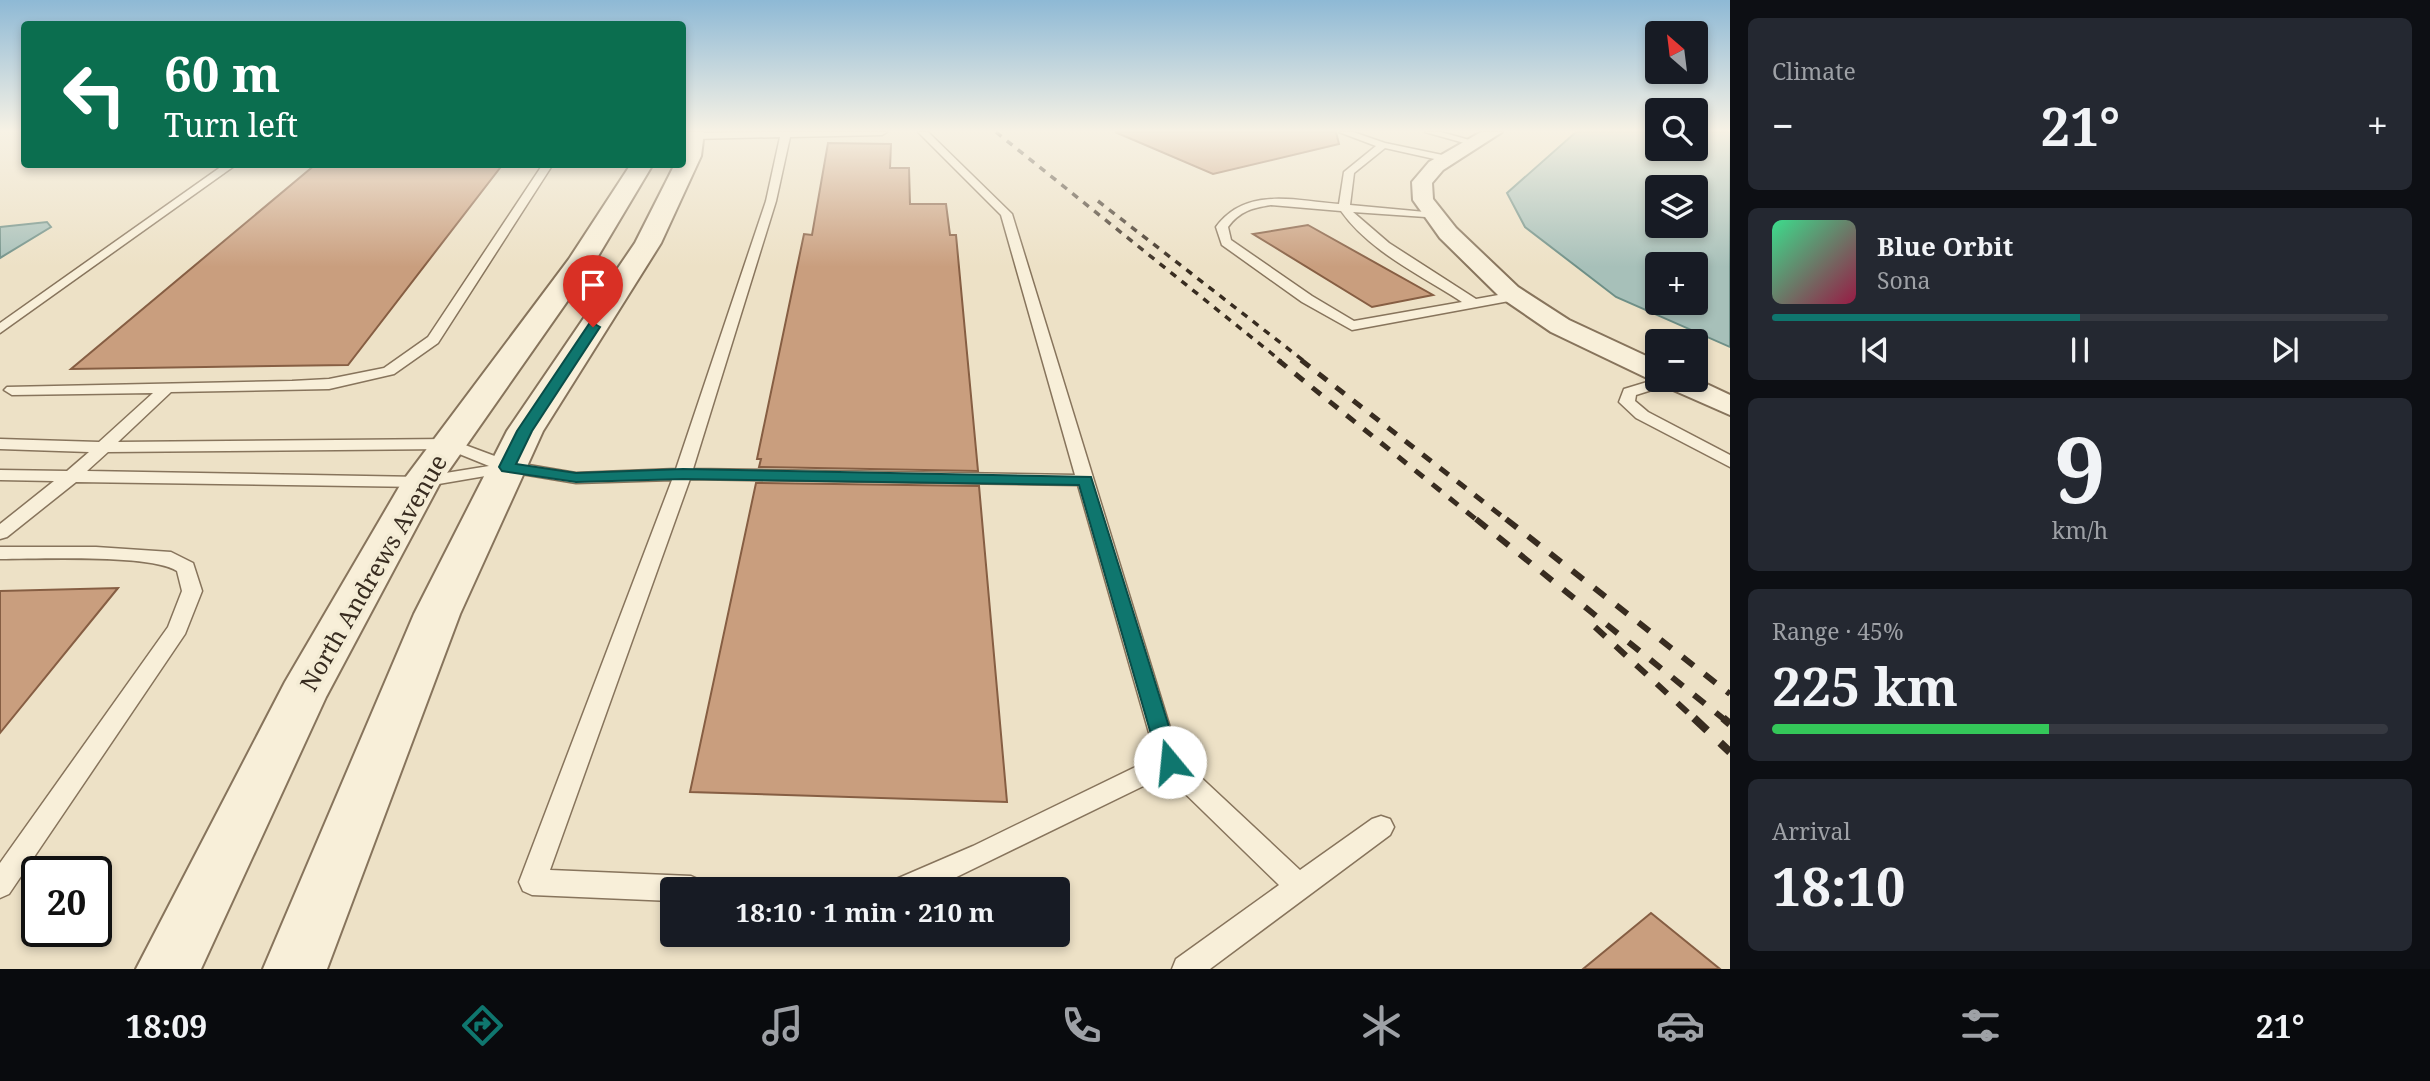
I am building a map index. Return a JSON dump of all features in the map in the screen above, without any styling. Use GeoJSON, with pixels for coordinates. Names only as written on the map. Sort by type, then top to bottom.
{"type":"FeatureCollection","features":[{"type":"Feature","properties":{"kind":"street","name":"North Andrews Avenue"},"geometry":{"type":"LineString","coordinates":[[168,969],[302,696],[421,482],[580,263],[634,177]]}},
{"type":"Feature","properties":{"kind":"street"},"geometry":{"type":"LineString","coordinates":[[295,969],[437,614],[507,467],[525,431],[648,243],[680,177]]}},
{"type":"Feature","properties":{"kind":"street"},"geometry":{"type":"LineString","coordinates":[[1426,177],[1422,182],[1423,200],[1448,233],[1515,296],[1560,326],[1645,366]]}},
{"type":"Feature","properties":{"kind":"street"},"geometry":{"type":"LineString","coordinates":[[1698,392],[1730,406]]}},
{"type":"Feature","properties":{"kind":"lane"},"geometry":{"type":"LineString","coordinates":[[0,330],[214,177]]}},
{"type":"Feature","properties":{"kind":"lane"},"geometry":{"type":"LineString","coordinates":[[12,390],[329,384],[389,371],[433,340],[539,177]]}},
{"type":"Feature","properties":{"kind":"lane"},"geometry":{"type":"LineString","coordinates":[[660,888],[531,882],[683,474],[771,201],[776,177]]}},
{"type":"Feature","properties":{"kind":"lane"},"geometry":{"type":"LineString","coordinates":[[969,177],[1006,214],[1170,762],[1299,887]]}},
{"type":"Feature","properties":{"kind":"lane"},"geometry":{"type":"LineString","coordinates":[[1348,177],[1346,209],[1359,228],[1474,304]]}},
{"type":"Feature","properties":{"kind":"lane"},"geometry":{"type":"LineString","coordinates":[[1436,216],[1271,202],[1248,205],[1233,211],[1222,227],[1226,242],[1307,299],[1352,326],[1515,296]]}},
{"type":"Feature","properties":{"kind":"lane"},"geometry":{"type":"LineString","coordinates":[[1645,387],[1629,392],[1627,402],[1642,415],[1730,462]]}},
{"type":"Feature","properties":{"kind":"lane"},"geometry":{"type":"LineString","coordinates":[[0,533],[72,476],[167,388]]}},
{"type":"Feature","properties":{"kind":"lane"},"geometry":{"type":"LineString","coordinates":[[0,444],[104,447],[449,444],[507,467],[576,478],[683,474],[1085,480]]}},
{"type":"Feature","properties":{"kind":"lane"},"geometry":{"type":"LineString","coordinates":[[0,475],[421,482],[507,467]]}},
{"type":"Feature","properties":{"kind":"lane"},"geometry":{"type":"LineString","coordinates":[[0,553],[96,553],[171,558],[186,568],[192,591],[178,629],[0,886]]}},
{"type":"Feature","properties":{"kind":"lane"},"geometry":{"type":"LineString","coordinates":[[931,877],[982,855],[1170,762]]}},
{"type":"Feature","properties":{"kind":"lane"},"geometry":{"type":"LineString","coordinates":[[1186,969],[1381,827]]}},
{"type":"Feature","properties":{"kind":"water"},"geometry":{"type":"Polygon","coordinates":[[[1525,177],[1645,177],[1645,238],[1708,238],[1708,177],[1730,177],[1730,347],[1708,337],[1708,329],[1689,329],[1657,315],[1708,315],[1708,252],[1645,252],[1645,310],[1616,297],[1525,227],[1507,193],[1525,177]]]}},
{"type":"Feature","properties":{"kind":"water"},"geometry":{"type":"Polygon","coordinates":[[[47,222],[51,227],[0,258],[0,227],[47,222]]]}},
{"type":"Feature","properties":{"kind":"building"},"geometry":{"type":"Polygon","coordinates":[[[300,177],[493,177],[348,365],[71,369],[300,177]]]}},
{"type":"Feature","properties":{"kind":"building"},"geometry":{"type":"Polygon","coordinates":[[[822,177],[909,177],[910,204],[946,204],[950,235],[956,235],[978,471],[759,467],[761,459],[757,459],[804,234],[812,235],[822,177]]]}},
{"type":"Feature","properties":{"kind":"building"},"geometry":{"type":"Polygon","coordinates":[[[1308,225],[1433,295],[1372,307],[1253,234],[1308,225]]]}},
{"type":"Feature","properties":{"kind":"building"},"geometry":{"type":"Polygon","coordinates":[[[756,483],[979,486],[1007,802],[690,792],[756,483]]]}},
{"type":"Feature","properties":{"kind":"building"},"geometry":{"type":"Polygon","coordinates":[[[118,588],[0,733],[0,591],[118,588]]]}},
{"type":"Feature","properties":{"kind":"building"},"geometry":{"type":"Polygon","coordinates":[[[1651,913],[1720,969],[1583,969],[1651,913]]]}},
{"type":"Feature","properties":{"kind":"railway"},"geometry":{"type":"LineString","coordinates":[[1052,177],[1281,361]]}},
{"type":"Feature","properties":{"kind":"railway"},"geometry":{"type":"LineString","coordinates":[[1098,201],[1304,361]]}},
{"type":"Feature","properties":{"kind":"railway"},"geometry":{"type":"LineString","coordinates":[[1278,360],[1478,521]]}},
{"type":"Feature","properties":{"kind":"railway"},"geometry":{"type":"LineString","coordinates":[[1301,360],[1508,521]]}},
{"type":"Feature","properties":{"kind":"railway"},"geometry":{"type":"LineString","coordinates":[[1476,519],[1725,720]]}},
{"type":"Feature","properties":{"kind":"railway"},"geometry":{"type":"LineString","coordinates":[[1506,519],[1730,694]]}},
{"type":"Feature","properties":{"kind":"railway"},"geometry":{"type":"LineString","coordinates":[[1595,627],[1696,720]]}},
{"type":"Feature","properties":{"kind":"railway"},"geometry":{"type":"LineString","coordinates":[[1694,718],[1730,752]]}},
{"type":"Feature","properties":{"kind":"railway"},"geometry":{"type":"LineString","coordinates":[[1723,718],[1730,724]]}},
{"type":"Feature","properties":{"kind":"route"},"geometry":{"type":"LineString","coordinates":[[593,327],[525,431],[507,467],[576,478],[683,474],[1085,480],[1170,762]]}}]}
